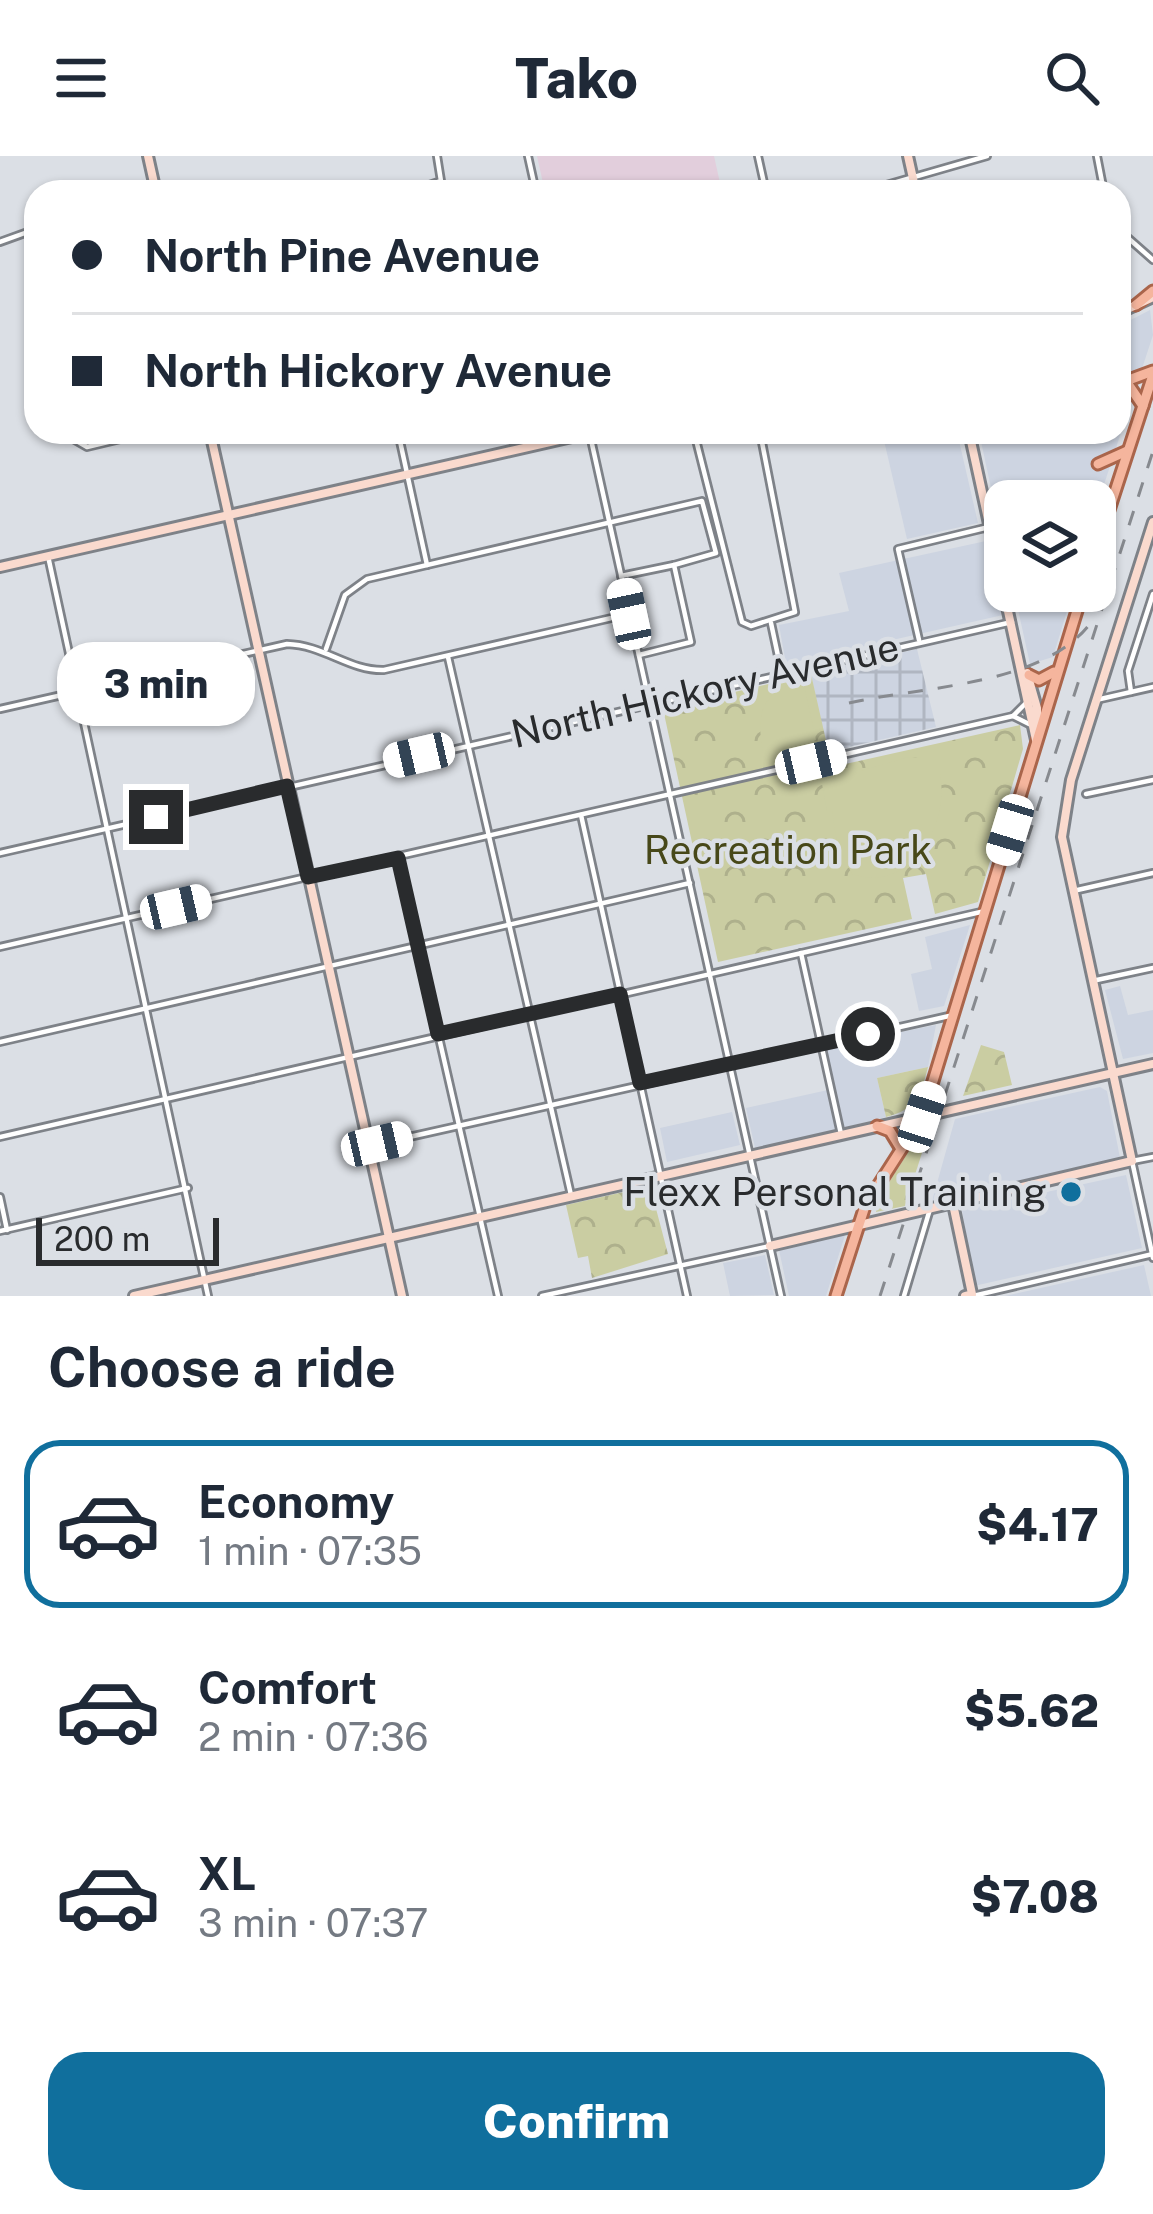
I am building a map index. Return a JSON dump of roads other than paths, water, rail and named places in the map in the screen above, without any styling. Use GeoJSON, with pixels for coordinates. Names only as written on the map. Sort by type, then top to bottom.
{"type":"FeatureCollection","features":[{"type":"Feature","properties":{"kind":"main road"},"geometry":{"type":"LineString","coordinates":[[1131,440],[1153,373]]}},
{"type":"Feature","properties":{"kind":"main road"},"geometry":{"type":"LineString","coordinates":[[1131,388],[1143,406]]}},
{"type":"Feature","properties":{"kind":"main road"},"geometry":{"type":"LineString","coordinates":[[1116,486],[1129,444]]}},
{"type":"Feature","properties":{"kind":"main road"},"geometry":{"type":"LineString","coordinates":[[1098,464],[1127,451]]}},
{"type":"Feature","properties":{"kind":"main road"},"geometry":{"type":"LineString","coordinates":[[836,1296],[868,1198],[922,1117],[1076,612]]}},
{"type":"Feature","properties":{"kind":"main road"},"geometry":{"type":"LineString","coordinates":[[1025,672],[1046,679],[1058,669]]}},
{"type":"Feature","properties":{"kind":"main road"},"geometry":{"type":"LineString","coordinates":[[877,1126],[894,1135],[901,1149]]}},
{"type":"Feature","properties":{"kind":"street"},"geometry":{"type":"LineString","coordinates":[[908,156],[913,180]]}},
{"type":"Feature","properties":{"kind":"street"},"geometry":{"type":"LineString","coordinates":[[895,180],[987,156]]}},
{"type":"Feature","properties":{"kind":"street"},"geometry":{"type":"LineString","coordinates":[[213,444],[402,1296]]}},
{"type":"Feature","properties":{"kind":"street"},"geometry":{"type":"LineString","coordinates":[[401,444],[428,565]]}},
{"type":"Feature","properties":{"kind":"street"},"geometry":{"type":"LineString","coordinates":[[0,567],[541,444]]}},
{"type":"Feature","properties":{"kind":"street"},"geometry":{"type":"LineString","coordinates":[[593,444],[782,1296]]}},
{"type":"Feature","properties":{"kind":"street"},"geometry":{"type":"LineString","coordinates":[[697,444],[742,622],[771,623],[795,612],[762,444]]}},
{"type":"Feature","properties":{"kind":"street"},"geometry":{"type":"LineString","coordinates":[[972,444],[984,503]]}},
{"type":"Feature","properties":{"kind":"street"},"geometry":{"type":"LineString","coordinates":[[326,649],[340,604],[358,584],[702,501],[716,554],[621,577]]}},
{"type":"Feature","properties":{"kind":"street"},"geometry":{"type":"LineString","coordinates":[[953,1204],[970,1295],[1153,1256],[1072,891],[1063,816],[1153,522]]}},
{"type":"Feature","properties":{"kind":"street"},"geometry":{"type":"LineString","coordinates":[[919,641],[898,549],[984,528]]}},
{"type":"Feature","properties":{"kind":"street"},"geometry":{"type":"LineString","coordinates":[[48,556],[208,1296]]}},
{"type":"Feature","properties":{"kind":"street"},"geometry":{"type":"LineString","coordinates":[[639,655],[691,642],[675,565]]}},
{"type":"Feature","properties":{"kind":"street"},"geometry":{"type":"LineString","coordinates":[[1131,692],[1128,671],[1153,594]]}},
{"type":"Feature","properties":{"kind":"street"},"geometry":{"type":"LineString","coordinates":[[1010,612],[1037,708],[1037,742]]}},
{"type":"Feature","properties":{"kind":"street"},"geometry":{"type":"LineString","coordinates":[[0,710],[287,644],[326,649],[376,671],[629,614]]}},
{"type":"Feature","properties":{"kind":"street","name":"North Hickory Avenue"},"geometry":{"type":"LineString","coordinates":[[0,853],[1012,622]]}},
{"type":"Feature","properties":{"kind":"street"},"geometry":{"type":"LineString","coordinates":[[771,623],[782,672]]}},
{"type":"Feature","properties":{"kind":"street"},"geometry":{"type":"LineString","coordinates":[[448,654],[571,1195]]}},
{"type":"Feature","properties":{"kind":"street"},"geometry":{"type":"LineString","coordinates":[[1025,672],[1026,703],[1037,742]]}},
{"type":"Feature","properties":{"kind":"street"},"geometry":{"type":"LineString","coordinates":[[1096,700],[1153,687]]}},
{"type":"Feature","properties":{"kind":"street"},"geometry":{"type":"LineString","coordinates":[[0,947],[1013,716],[1026,703]]}},
{"type":"Feature","properties":{"kind":"street"},"geometry":{"type":"LineString","coordinates":[[1013,716],[1032,725]]}},
{"type":"Feature","properties":{"kind":"street"},"geometry":{"type":"LineString","coordinates":[[1086,794],[1153,780]]}},
{"type":"Feature","properties":{"kind":"street"},"geometry":{"type":"LineString","coordinates":[[581,815],[687,1296]]}},
{"type":"Feature","properties":{"kind":"street"},"geometry":{"type":"LineString","coordinates":[[398,858],[498,1296]]}},
{"type":"Feature","properties":{"kind":"street"},"geometry":{"type":"LineString","coordinates":[[1072,891],[1153,873]]}},
{"type":"Feature","properties":{"kind":"street"},"geometry":{"type":"LineString","coordinates":[[0,1042],[689,883]]}},
{"type":"Feature","properties":{"kind":"street"},"geometry":{"type":"LineString","coordinates":[[0,1137],[985,911]]}},
{"type":"Feature","properties":{"kind":"street"},"geometry":{"type":"LineString","coordinates":[[801,953],[841,1134]]}},
{"type":"Feature","properties":{"kind":"street"},"geometry":{"type":"LineString","coordinates":[[1092,981],[1153,968]]}},
{"type":"Feature","properties":{"kind":"street"},"geometry":{"type":"LineString","coordinates":[[369,1146],[954,1015]]}},
{"type":"Feature","properties":{"kind":"street"},"geometry":{"type":"LineString","coordinates":[[134,1296],[1153,1064]]}},
{"type":"Feature","properties":{"kind":"street"},"geometry":{"type":"LineString","coordinates":[[542,1296],[1153,1156]]}},
{"type":"Feature","properties":{"kind":"street"},"geometry":{"type":"LineString","coordinates":[[0,1197],[3,1231],[188,1188]]}},
{"type":"Feature","properties":{"kind":"street"},"geometry":{"type":"LineString","coordinates":[[904,1296],[930,1209]]}},
{"type":"Feature","properties":{"kind":"street"},"geometry":{"type":"LineString","coordinates":[[589,1286],[592,1296]]}},
{"type":"Feature","properties":{"kind":"railway"},"geometry":{"type":"LineString","coordinates":[[880,1296],[1153,451]]}},
{"type":"Feature","properties":{"kind":"railway"},"geometry":{"type":"LineString","coordinates":[[849,703],[1014,671],[1045,659],[1092,621]]}},
{"type":"Feature","properties":{"kind":"place","name":"Flexx Personal Training"},"geometry":{"type":"Point","coordinates":[1071,1192]}},
{"type":"Feature","properties":{"kind":"park label","name":"Recreation Park"},"geometry":{"type":"Point","coordinates":[788,850]}}]}
